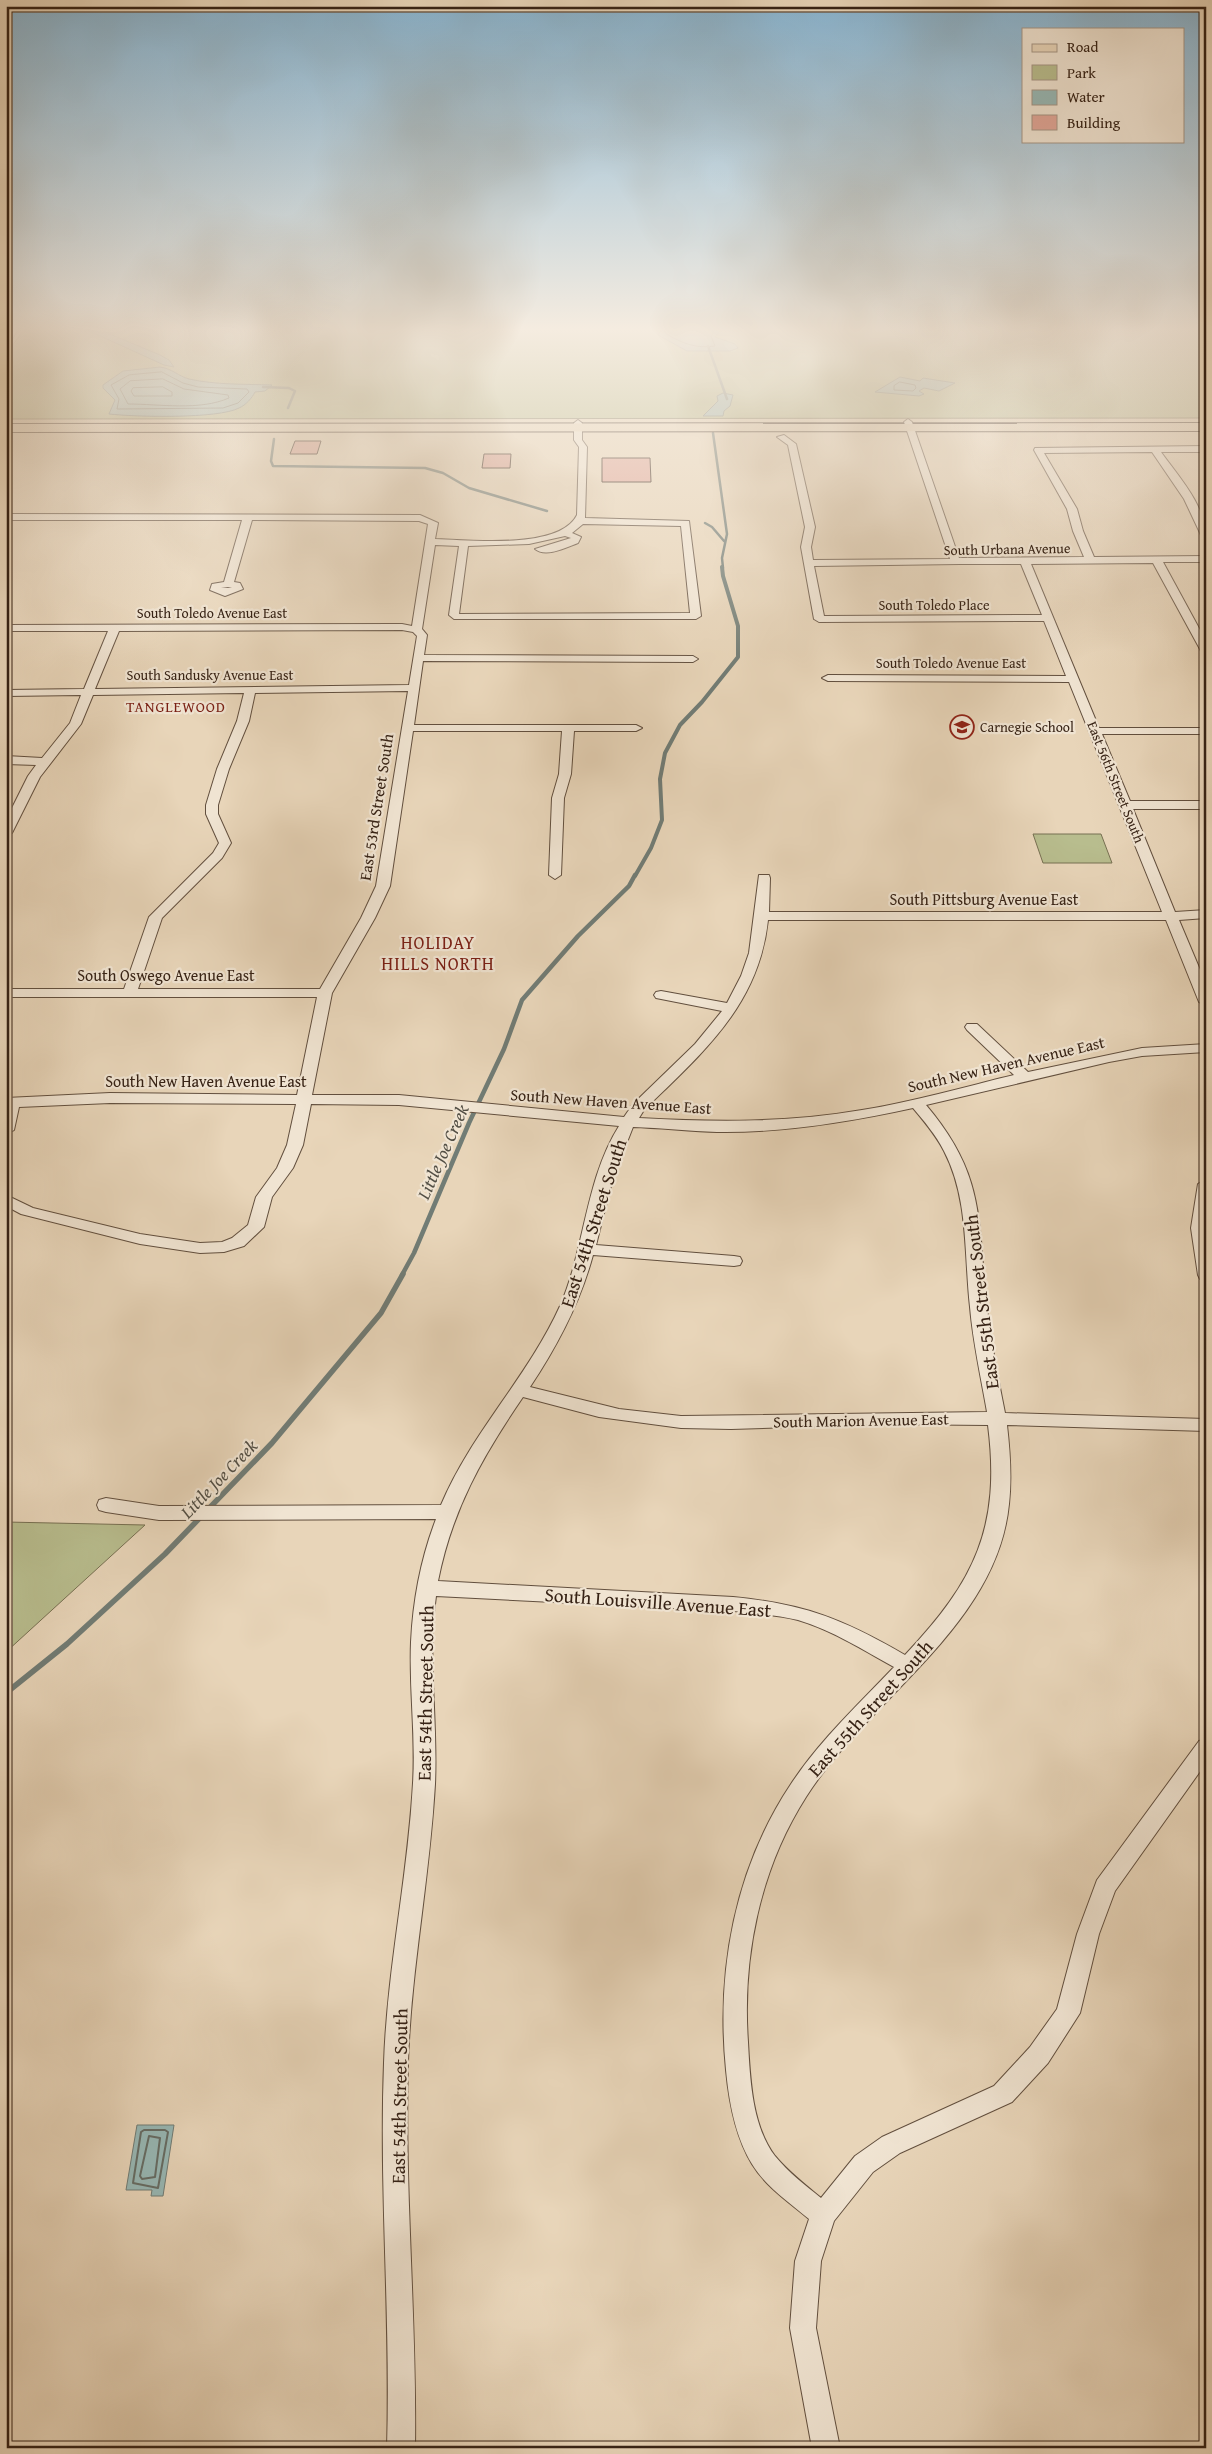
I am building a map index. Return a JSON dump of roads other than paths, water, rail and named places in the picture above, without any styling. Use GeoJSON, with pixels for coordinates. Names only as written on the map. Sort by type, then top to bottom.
{"type":"FeatureCollection","features":[{"type":"Feature","properties":{"kind":"street"},"geometry":{"type":"LineString","coordinates":[[430,542],[485,542],[485,549],[555,548],[575,540],[576,537],[564,533],[578,525],[582,515],[583,447],[586,444]]}},
{"type":"Feature","properties":{"kind":"street"},"geometry":{"type":"LineString","coordinates":[[791,444],[810,527],[806,547],[808,563]]}},
{"type":"Feature","properties":{"kind":"street"},"geometry":{"type":"LineString","coordinates":[[915,444],[956,563]]}},
{"type":"Feature","properties":{"kind":"street"},"geometry":{"type":"LineString","coordinates":[[1091,561],[1078,531],[1072,509],[1038,450],[1206,450]]}},
{"type":"Feature","properties":{"kind":"street"},"geometry":{"type":"LineString","coordinates":[[1155,450],[1189,499],[1206,535]]}},
{"type":"Feature","properties":{"kind":"street"},"geometry":{"type":"LineString","coordinates":[[6,517],[248,518],[228,584]]}},
{"type":"Feature","properties":{"kind":"street","name":"East 53rd Street South"},"geometry":{"type":"LineString","coordinates":[[6,1200],[27,1211],[140,1239],[214,1249],[231,1245],[244,1238],[256,1227],[264,1197],[285,1168],[295,1146],[325,993],[368,918],[383,886],[422,634],[417,630],[432,523],[429,520],[248,518]]}},
{"type":"Feature","properties":{"kind":"street"},"geometry":{"type":"LineString","coordinates":[[464,542],[454,615],[458,617],[696,616],[686,523],[579,521]]}},
{"type":"Feature","properties":{"kind":"street","name":"South Urbana Avenue"},"geometry":{"type":"LineString","coordinates":[[808,563],[1206,559]]}},
{"type":"Feature","properties":{"kind":"street"},"geometry":{"type":"LineString","coordinates":[[1157,560],[1206,651]]}},
{"type":"Feature","properties":{"kind":"street","name":"East 56th Street South"},"geometry":{"type":"LineString","coordinates":[[1025,562],[1206,1002]]}},
{"type":"Feature","properties":{"kind":"street","name":"South Toledo Place"},"geometry":{"type":"LineString","coordinates":[[808,563],[819,618],[1049,618]]}},
{"type":"Feature","properties":{"kind":"street","name":"South Toledo Avenue East"},"geometry":{"type":"LineString","coordinates":[[6,628],[402,627],[417,630]]}},
{"type":"Feature","properties":{"kind":"street"},"geometry":{"type":"LineString","coordinates":[[6,833],[24,794],[45,762],[75,724],[115,628]]}},
{"type":"Feature","properties":{"kind":"street"},"geometry":{"type":"LineString","coordinates":[[418,658],[693,659]]}},
{"type":"Feature","properties":{"kind":"street","name":"South Toledo Avenue East"},"geometry":{"type":"LineString","coordinates":[[828,678],[1074,679]]}},
{"type":"Feature","properties":{"kind":"street","name":"South Sandusky Avenue East"},"geometry":{"type":"LineString","coordinates":[[6,693],[413,688]]}},
{"type":"Feature","properties":{"kind":"street"},"geometry":{"type":"LineString","coordinates":[[130,993],[156,917],[218,855],[225,843],[212,814],[212,805],[223,770],[243,721],[250,690]]}},
{"type":"Feature","properties":{"kind":"street"},"geometry":{"type":"LineString","coordinates":[[406,728],[636,728]]}},
{"type":"Feature","properties":{"kind":"street"},"geometry":{"type":"LineString","coordinates":[[555,876],[558,798],[566,774],[568,728]]}},
{"type":"Feature","properties":{"kind":"street"},"geometry":{"type":"LineString","coordinates":[[1095,731],[1206,731]]}},
{"type":"Feature","properties":{"kind":"street"},"geometry":{"type":"LineString","coordinates":[[6,760],[45,762]]}},
{"type":"Feature","properties":{"kind":"street"},"geometry":{"type":"LineString","coordinates":[[1125,805],[1206,805]]}},
{"type":"Feature","properties":{"kind":"street","name":"East 54th Street South"},"geometry":{"type":"LineString","coordinates":[[401,2448],[401,2302],[396,2174],[396,2060],[424,1786],[425,1710],[421,1646],[427,1588],[436,1546],[464,1477],[481,1446],[550,1342],[568,1305],[586,1249],[608,1167],[628,1122],[638,1107],[717,1028],[731,1008],[749,975],[763,916],[764,878]]}},
{"type":"Feature","properties":{"kind":"street","name":"South Pittsburg Avenue East"},"geometry":{"type":"LineString","coordinates":[[763,916],[1170,916],[1206,914]]}},
{"type":"Feature","properties":{"kind":"street","name":"South Oswego Avenue East"},"geometry":{"type":"LineString","coordinates":[[6,993],[325,993]]}},
{"type":"Feature","properties":{"kind":"street"},"geometry":{"type":"LineString","coordinates":[[661,995],[731,1008]]}},
{"type":"Feature","properties":{"kind":"street"},"geometry":{"type":"LineString","coordinates":[[972,1027],[1024,1077]]}},
{"type":"Feature","properties":{"kind":"street","name":"South New Haven Avenue East"},"geometry":{"type":"LineString","coordinates":[[10,1103],[66,1098],[389,1100],[628,1122],[718,1126],[771,1125],[862,1115],[1076,1064],[1142,1052],[1206,1048]]}},
{"type":"Feature","properties":{"kind":"street"},"geometry":{"type":"LineString","coordinates":[[6,1130],[10,1103]]}},
{"type":"Feature","properties":{"kind":"street","name":"East 55th Street South"},"geometry":{"type":"LineString","coordinates":[[823,2214],[772,2170],[760,2154],[750,2129],[742,2092],[734,2010],[741,1927],[760,1862],[779,1822],[799,1788],[821,1758],[908,1666],[955,1612],[976,1576],[994,1536],[1000,1507],[1002,1477],[996,1418],[984,1354],[978,1306],[969,1195],[962,1169],[948,1143],[933,1120],[917,1103]]}},
{"type":"Feature","properties":{"kind":"street"},"geometry":{"type":"LineString","coordinates":[[1206,1184],[1199,1228],[1206,1275]]}},
{"type":"Feature","properties":{"kind":"street"},"geometry":{"type":"LineString","coordinates":[[586,1249],[734,1261]]}},
{"type":"Feature","properties":{"kind":"street","name":"South Marion Avenue East"},"geometry":{"type":"LineString","coordinates":[[519,1390],[576,1407],[634,1417],[682,1422],[996,1418],[1206,1425]]}},
{"type":"Feature","properties":{"kind":"street"},"geometry":{"type":"LineString","coordinates":[[106,1505],[159,1513],[449,1512]]}},
{"type":"Feature","properties":{"kind":"street","name":"South Louisville Avenue East"},"geometry":{"type":"LineString","coordinates":[[427,1588],[733,1604],[772,1608],[798,1613],[826,1624],[862,1640],[908,1666]]}},
{"type":"Feature","properties":{"kind":"street"},"geometry":{"type":"LineString","coordinates":[[826,2448],[803,2328],[808,2261],[823,2214],[864,2164],[891,2145],[1003,2094],[1039,2055],[1068,2013],[1088,1934],[1105,1887],[1134,1843],[1206,1747]]}},
{"type":"Feature","properties":{"kind":"water"},"geometry":{"type":"Polygon","coordinates":[[[137,2125],[174,2125],[163,2196],[151,2196],[152,2190],[126,2190],[137,2125]]]}},
{"type":"Feature","properties":{"kind":"waterway","name":"Little Joe Creek"},"geometry":{"type":"LineString","coordinates":[[273,444],[271,461],[273,466],[425,468],[443,473],[469,488],[547,511]]}},
{"type":"Feature","properties":{"kind":"waterway","name":"Little Joe Creek"},"geometry":{"type":"LineString","coordinates":[[714,444],[727,534],[722,558],[723,568]]}},
{"type":"Feature","properties":{"kind":"waterway","name":"Little Joe Creek"},"geometry":{"type":"LineString","coordinates":[[705,523],[712,527],[724,541]]}},
{"type":"Feature","properties":{"kind":"waterway","name":"Little Joe Creek"},"geometry":{"type":"LineString","coordinates":[[635,876],[651,848],[662,820],[660,779],[665,753],[680,725],[702,702],[738,657],[738,626],[722,567]]}},
{"type":"Feature","properties":{"kind":"waterway","name":"Little Joe Creek"},"geometry":{"type":"LineString","coordinates":[[402,1275],[414,1253],[469,1123],[504,1049],[522,1000],[578,936],[629,886],[635,875]]}},
{"type":"Feature","properties":{"kind":"waterway","name":"Little Joe Creek"},"geometry":{"type":"LineString","coordinates":[[6,1693],[67,1644],[165,1554],[272,1443],[381,1313],[403,1274]]}},
{"type":"Feature","properties":{"kind":"place","name":"Carnegie School"},"geometry":{"type":"Point","coordinates":[962,727]}},
{"type":"Feature","properties":{"kind":"district","name":"TANGLEWOOD"},"geometry":{"type":"Point","coordinates":[176,707]}},
{"type":"Feature","properties":{"kind":"district","name":"HOLIDAY HILLS NORTH"},"geometry":{"type":"Point","coordinates":[438,953]}}]}
